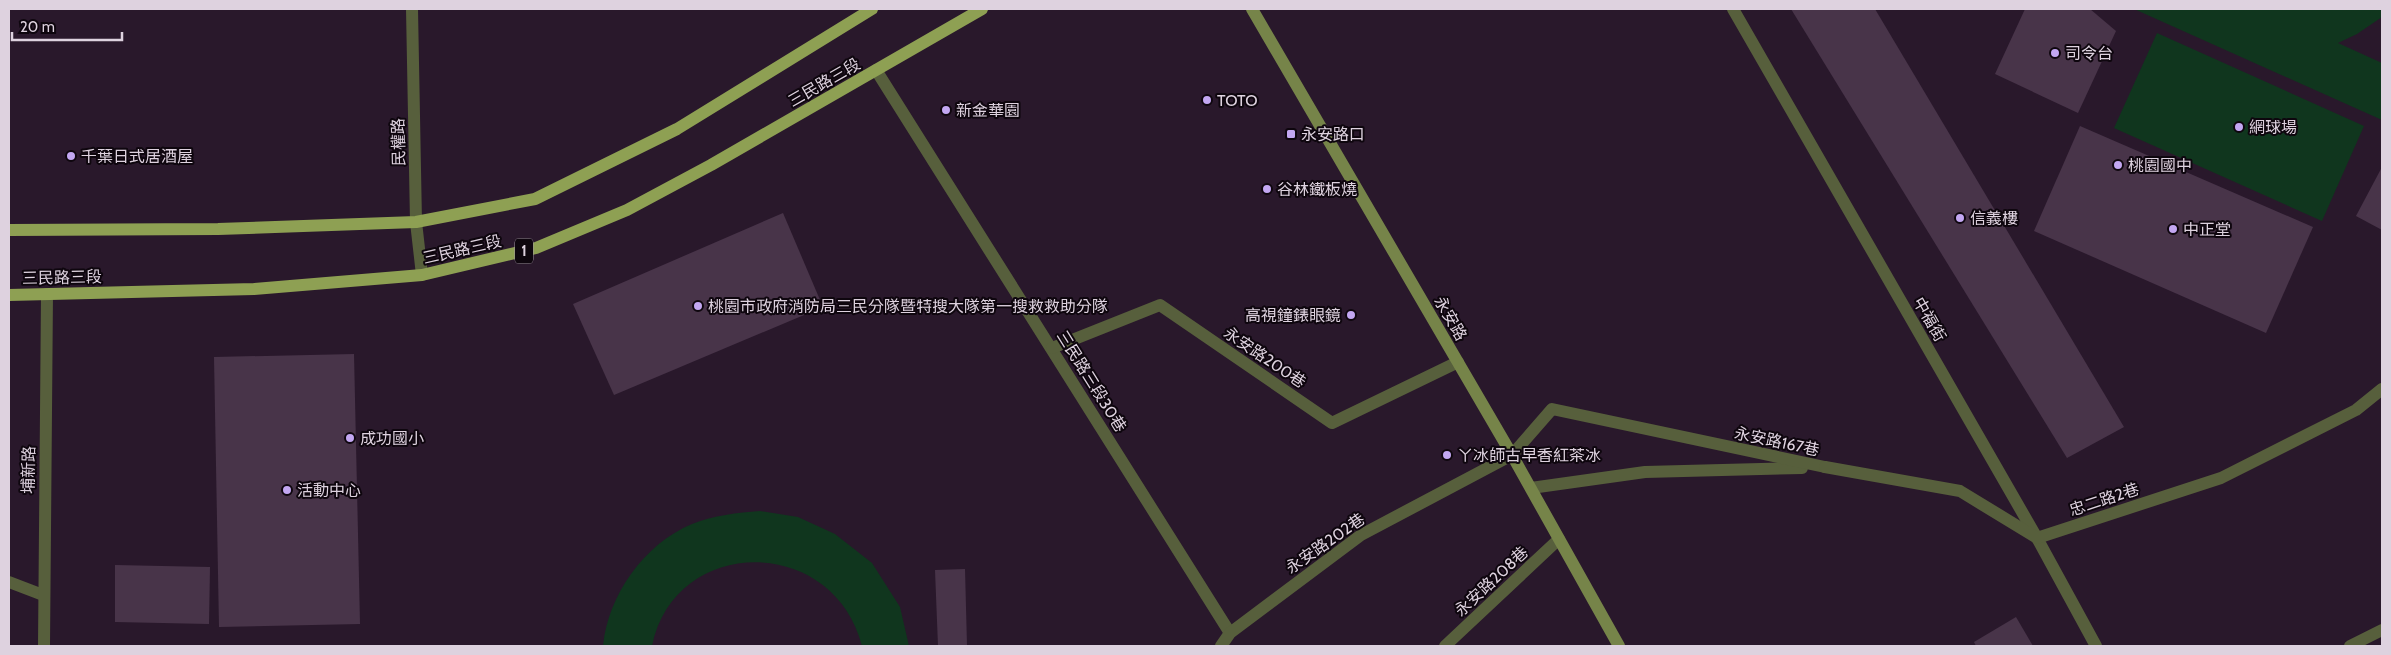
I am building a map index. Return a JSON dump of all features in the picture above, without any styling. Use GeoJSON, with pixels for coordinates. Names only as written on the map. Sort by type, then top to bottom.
{"type":"FeatureCollection","features":[{"type":"Feature","properties":{"kind":"main road","name":"三民路三段"},"geometry":{"type":"LineString","coordinates":[[9,230],[218,229],[416,222],[535,198],[677,129],[872,9]]}},
{"type":"Feature","properties":{"kind":"main road","name":"三民路三段"},"geometry":{"type":"LineString","coordinates":[[9,295],[254,289],[422,275],[536,248],[627,210],[711,165],[982,9]]}},
{"type":"Feature","properties":{"kind":"main road","name":"永安路"},"geometry":{"type":"LineString","coordinates":[[1252,9],[1512,455],[1619,646]]}},
{"type":"Feature","properties":{"kind":"street","name":"民權路"},"geometry":{"type":"LineString","coordinates":[[412,9],[416,222],[422,275]]}},
{"type":"Feature","properties":{"kind":"street","name":"中福街"},"geometry":{"type":"LineString","coordinates":[[1733,9],[2037,538],[2096,646]]}},
{"type":"Feature","properties":{"kind":"street","name":"三民路三段30巷"},"geometry":{"type":"LineString","coordinates":[[876,70],[1230,633]]}},
{"type":"Feature","properties":{"kind":"street","name":"埔新路"},"geometry":{"type":"LineString","coordinates":[[44,646],[47,294]]}},
{"type":"Feature","properties":{"kind":"street","name":"永安路200巷"},"geometry":{"type":"LineString","coordinates":[[1052,348],[1160,305],[1332,422],[1458,362]]}},
{"type":"Feature","properties":{"kind":"street","name":"忠二路2巷"},"geometry":{"type":"LineString","coordinates":[[2037,538],[2221,478],[2356,410],[2382,389]]}},
{"type":"Feature","properties":{"kind":"street","name":"永安路167巷"},"geometry":{"type":"LineString","coordinates":[[1512,455],[1552,409],[1826,467]]}},
{"type":"Feature","properties":{"kind":"street","name":"永安路202巷"},"geometry":{"type":"LineString","coordinates":[[1221,646],[1230,633],[1361,535],[1512,455]]}},
{"type":"Feature","properties":{"kind":"street"},"geometry":{"type":"LineString","coordinates":[[1826,467],[1960,491],[2037,538]]}},
{"type":"Feature","properties":{"kind":"street","name":"永安路167巷"},"geometry":{"type":"LineString","coordinates":[[1531,488],[1645,472],[1826,467]]}},
{"type":"Feature","properties":{"kind":"street","name":"永安路208巷"},"geometry":{"type":"LineString","coordinates":[[1445,646],[1559,539]]}},
{"type":"Feature","properties":{"kind":"street"},"geometry":{"type":"LineString","coordinates":[[9,582],[43,595]]}},
{"type":"Feature","properties":{"kind":"street"},"geometry":{"type":"LineString","coordinates":[[2350,646],[2382,630]]}},
{"type":"Feature","properties":{"kind":"green space"},"geometry":{"type":"Polygon","coordinates":[[[2134,9],[2382,9],[2382,17],[2357,34],[2338,43],[2382,63],[2382,120],[2134,9]]]}},
{"type":"Feature","properties":{"kind":"green space","name":"網球場"},"geometry":{"type":"Polygon","coordinates":[[[2157,33],[2364,126],[2322,221],[2114,128],[2157,33]]]}},
{"type":"Feature","properties":{"kind":"green space"},"geometry":{"type":"Polygon","coordinates":[[[760,511],[798,517],[835,534],[872,563],[900,607],[909,646],[862,646],[846,609],[820,583],[789,568],[755,562],[721,568],[690,583],[666,610],[652,646],[603,646],[612,608],[621,590],[631,573],[659,544],[692,524],[709,518],[760,511]]]}},
{"type":"Feature","properties":{"kind":"building","name":"信義樓"},"geometry":{"type":"Polygon","coordinates":[[[1791,9],[1875,9],[2124,427],[2067,458],[1791,9]]]}},
{"type":"Feature","properties":{"kind":"building","name":"司令台"},"geometry":{"type":"Polygon","coordinates":[[[2025,9],[2090,9],[2116,31],[2078,113],[1995,74],[2025,9]]]}},
{"type":"Feature","properties":{"kind":"building","name":"中正堂"},"geometry":{"type":"Polygon","coordinates":[[[2080,126],[2313,227],[2266,333],[2034,231],[2080,126]]]}},
{"type":"Feature","properties":{"kind":"building"},"geometry":{"type":"Polygon","coordinates":[[[2382,167],[2382,230],[2356,216],[2382,167]]]}},
{"type":"Feature","properties":{"kind":"building","name":"桃園市政府消防局三民分隊暨特搜大隊第一搜救救助分隊"},"geometry":{"type":"Polygon","coordinates":[[[783,213],[823,307],[614,395],[573,304],[783,213]]]}},
{"type":"Feature","properties":{"kind":"building","name":"活動中心"},"geometry":{"type":"Polygon","coordinates":[[[354,354],[360,624],[219,627],[214,357],[354,354]]]}},
{"type":"Feature","properties":{"kind":"building"},"geometry":{"type":"Polygon","coordinates":[[[115,565],[210,567],[209,624],[115,622],[115,565]]]}},
{"type":"Feature","properties":{"kind":"building"},"geometry":{"type":"Polygon","coordinates":[[[965,569],[967,646],[938,646],[935,570],[965,569]]]}},
{"type":"Feature","properties":{"kind":"building"},"geometry":{"type":"Polygon","coordinates":[[[2016,617],[2033,646],[1976,646],[1974,642],[2016,617]]]}},
{"type":"Feature","properties":{"kind":"place","name":"司令台"},"geometry":{"type":"Point","coordinates":[2055,53]}},
{"type":"Feature","properties":{"kind":"place","name":"TOTO"},"geometry":{"type":"Point","coordinates":[1207,100]}},
{"type":"Feature","properties":{"kind":"place","name":"新金華園"},"geometry":{"type":"Point","coordinates":[946,110]}},
{"type":"Feature","properties":{"kind":"place","name":"網球場"},"geometry":{"type":"Point","coordinates":[2239,127]}},
{"type":"Feature","properties":{"kind":"place","name":"永安路口"},"geometry":{"type":"Point","coordinates":[1291,134]}},
{"type":"Feature","properties":{"kind":"place","name":"千葉日式居酒屋"},"geometry":{"type":"Point","coordinates":[71,156]}},
{"type":"Feature","properties":{"kind":"place","name":"桃園國中"},"geometry":{"type":"Point","coordinates":[2118,165]}},
{"type":"Feature","properties":{"kind":"place","name":"谷林鐵板燒"},"geometry":{"type":"Point","coordinates":[1267,189]}},
{"type":"Feature","properties":{"kind":"place","name":"信義樓"},"geometry":{"type":"Point","coordinates":[1960,218]}},
{"type":"Feature","properties":{"kind":"place","name":"中正堂"},"geometry":{"type":"Point","coordinates":[2173,229]}},
{"type":"Feature","properties":{"kind":"place","name":"桃園市政府消防局三民分隊暨特搜大隊第一搜救救助分隊"},"geometry":{"type":"Point","coordinates":[698,306]}},
{"type":"Feature","properties":{"kind":"place","name":"高視鐘錶眼鏡"},"geometry":{"type":"Point","coordinates":[1351,315]}},
{"type":"Feature","properties":{"kind":"place","name":"成功國小"},"geometry":{"type":"Point","coordinates":[350,438]}},
{"type":"Feature","properties":{"kind":"place","name":"ㄚ冰師古早香紅茶冰"},"geometry":{"type":"Point","coordinates":[1447,455]}},
{"type":"Feature","properties":{"kind":"place","name":"活動中心"},"geometry":{"type":"Point","coordinates":[287,490]}}]}
